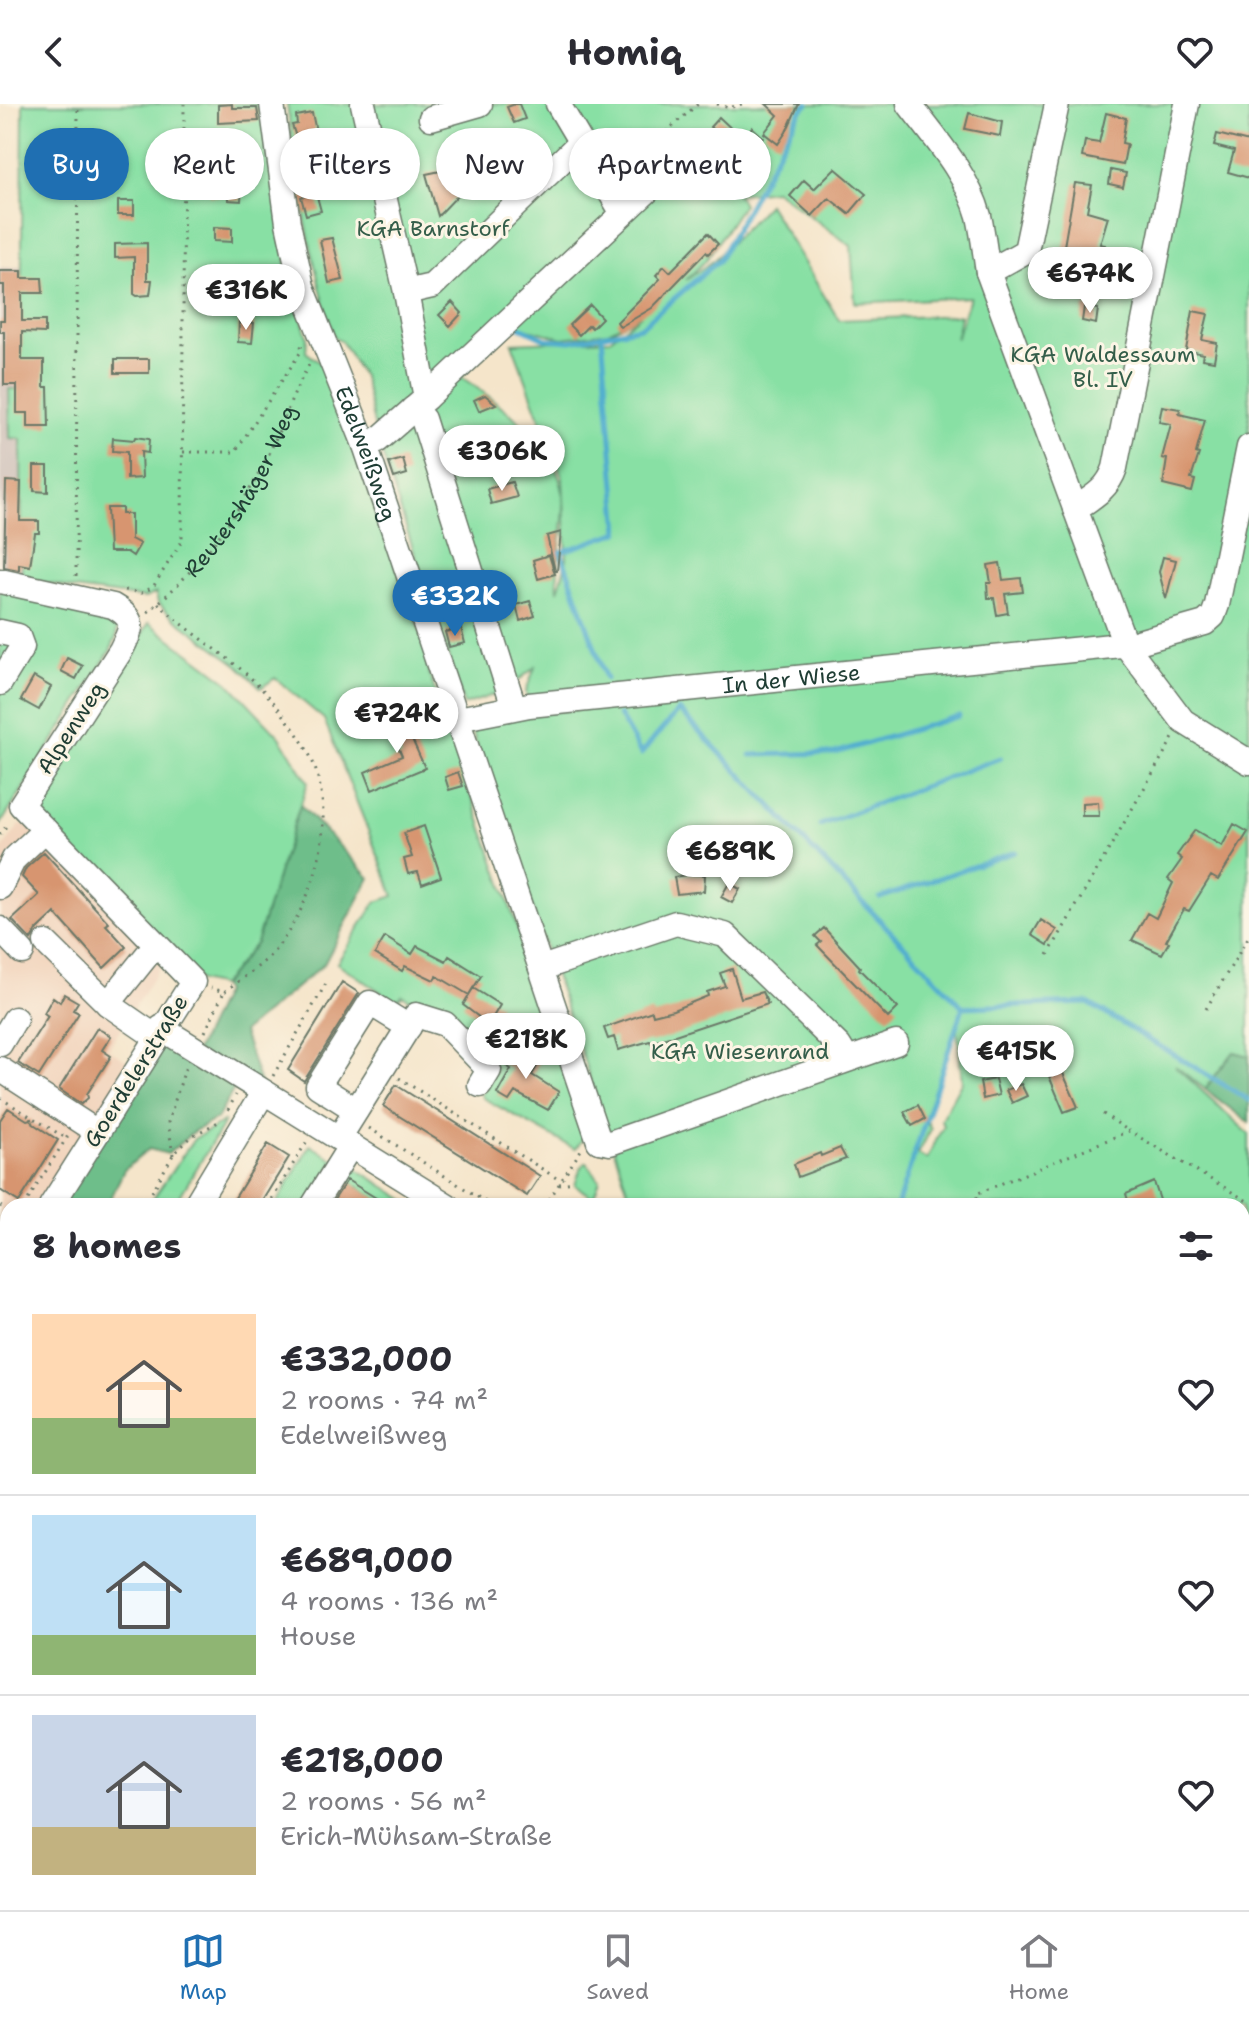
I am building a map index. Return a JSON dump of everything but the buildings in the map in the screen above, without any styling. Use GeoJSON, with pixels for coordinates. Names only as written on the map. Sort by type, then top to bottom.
{"type":"FeatureCollection","features":[{"type":"Feature","properties":{"kind":"street","name":"Edelweißweg"},"geometry":{"type":"LineString","coordinates":[[272,104],[294,258],[313,342],[365,445],[542,968],[590,1146]]}},
{"type":"Feature","properties":{"kind":"street"},"geometry":{"type":"LineString","coordinates":[[363,104],[406,292],[423,419],[514,707]]}},
{"type":"Feature","properties":{"kind":"street"},"geometry":{"type":"LineString","coordinates":[[431,118],[480,104]]}},
{"type":"Feature","properties":{"kind":"street"},"geometry":{"type":"LineString","coordinates":[[558,104],[572,128]]}},
{"type":"Feature","properties":{"kind":"street"},"geometry":{"type":"LineString","coordinates":[[909,104],[949,158],[979,215],[988,272],[1125,644],[1183,721],[1249,762]]}},
{"type":"Feature","properties":{"kind":"street"},"geometry":{"type":"LineString","coordinates":[[988,272],[1026,251],[1057,104]]}},
{"type":"Feature","properties":{"kind":"street"},"geometry":{"type":"LineString","coordinates":[[1075,509],[1101,492],[1115,468],[1187,104]]}},
{"type":"Feature","properties":{"kind":"street"},"geometry":{"type":"LineString","coordinates":[[406,292],[432,286],[569,154]]}},
{"type":"Feature","properties":{"kind":"street"},"geometry":{"type":"LineString","coordinates":[[615,200],[622,212]]}},
{"type":"Feature","properties":{"kind":"street"},"geometry":{"type":"LineString","coordinates":[[365,445],[378,440],[420,404],[636,200]]}},
{"type":"Feature","properties":{"kind":"street","name":"In der Wiese"},"geometry":{"type":"LineString","coordinates":[[458,719],[514,707],[1135,643],[1205,623],[1213,616],[1249,447]]}},
{"type":"Feature","properties":{"kind":"street"},"geometry":{"type":"LineString","coordinates":[[0,581],[75,590],[113,606],[131,622]]}},
{"type":"Feature","properties":{"kind":"street","name":"Alpenweg"},"geometry":{"type":"LineString","coordinates":[[21,805],[121,650],[131,631],[131,622]]}},
{"type":"Feature","properties":{"kind":"street"},"geometry":{"type":"LineString","coordinates":[[0,632],[18,636],[22,647],[0,683]]}},
{"type":"Feature","properties":{"kind":"street","name":"Goerdelerstraße"},"geometry":{"type":"LineString","coordinates":[[21,805],[193,982],[56,1198]]}},
{"type":"Feature","properties":{"kind":"street"},"geometry":{"type":"LineString","coordinates":[[0,887],[14,859],[45,830]]}},
{"type":"Feature","properties":{"kind":"street"},"geometry":{"type":"LineString","coordinates":[[542,968],[676,923],[725,935],[839,1046],[847,1059]]}},
{"type":"Feature","properties":{"kind":"street"},"geometry":{"type":"LineString","coordinates":[[0,929],[22,952]]}},
{"type":"Feature","properties":{"kind":"street"},"geometry":{"type":"LineString","coordinates":[[46,943],[108,1004],[196,1051],[318,1124],[350,1127]]}},
{"type":"Feature","properties":{"kind":"street"},"geometry":{"type":"LineString","coordinates":[[108,1004],[156,944]]}},
{"type":"Feature","properties":{"kind":"street"},"geometry":{"type":"LineString","coordinates":[[409,1027],[370,1003],[318,1086],[350,1127],[438,1198]]}},
{"type":"Feature","properties":{"kind":"street"},"geometry":{"type":"LineString","coordinates":[[317,1198],[350,1127],[416,1015],[445,1024],[489,1070],[480,1085]]}},
{"type":"Feature","properties":{"kind":"street"},"geometry":{"type":"LineString","coordinates":[[0,1044],[15,1019]]}},
{"type":"Feature","properties":{"kind":"street"},"geometry":{"type":"LineString","coordinates":[[590,1146],[610,1143],[896,1043]]}},
{"type":"Feature","properties":{"kind":"street"},"geometry":{"type":"LineString","coordinates":[[0,1069],[97,1132]]}},
{"type":"Feature","properties":{"kind":"street"},"geometry":{"type":"LineString","coordinates":[[199,1198],[253,1087]]}},
{"type":"Feature","properties":{"kind":"path"},"geometry":{"type":"LineString","coordinates":[[75,590],[78,104]]}},
{"type":"Feature","properties":{"kind":"path"},"geometry":{"type":"LineString","coordinates":[[184,104],[184,128]]}},
{"type":"Feature","properties":{"kind":"path"},"geometry":{"type":"LineString","coordinates":[[671,128],[698,104]]}},
{"type":"Feature","properties":{"kind":"path"},"geometry":{"type":"LineString","coordinates":[[717,104],[729,108],[742,104]]}},
{"type":"Feature","properties":{"kind":"path"},"geometry":{"type":"LineString","coordinates":[[116,588],[142,593],[153,587],[182,541],[184,200]]}},
{"type":"Feature","properties":{"kind":"path"},"geometry":{"type":"LineString","coordinates":[[181,452],[235,452],[300,353],[313,342]]}},
{"type":"Feature","properties":{"kind":"path","name":"Reutershäger Weg"},"geometry":{"type":"LineString","coordinates":[[131,622],[158,603],[217,541],[267,457],[313,342]]}},
{"type":"Feature","properties":{"kind":"path"},"geometry":{"type":"LineString","coordinates":[[158,603],[238,665],[261,688],[283,715],[313,763],[322,800],[319,865],[303,909],[274,951],[224,992],[185,1067],[168,1122],[173,1155]]}},
{"type":"Feature","properties":{"kind":"path"},"geometry":{"type":"LineString","coordinates":[[1048,955],[1183,721]]}},
{"type":"Feature","properties":{"kind":"path"},"geometry":{"type":"LineString","coordinates":[[0,835],[6,826]]}},
{"type":"Feature","properties":{"kind":"path"},"geometry":{"type":"LineString","coordinates":[[1206,1009],[1249,936]]}},
{"type":"Feature","properties":{"kind":"path"},"geometry":{"type":"LineString","coordinates":[[149,1198],[173,1155],[192,1136],[222,1120],[253,1087],[328,980]]}},
{"type":"Feature","properties":{"kind":"path"},"geometry":{"type":"LineString","coordinates":[[193,982],[224,992]]}},
{"type":"Feature","properties":{"kind":"path"},"geometry":{"type":"LineString","coordinates":[[383,1068],[560,1182],[575,1182]]}},
{"type":"Feature","properties":{"kind":"path"},"geometry":{"type":"LineString","coordinates":[[0,1098],[66,1138],[29,1198]]}},
{"type":"Feature","properties":{"kind":"path"},"geometry":{"type":"LineString","coordinates":[[1103,1114],[1242,1198]]}},
{"type":"Feature","properties":{"kind":"path"},"geometry":{"type":"LineString","coordinates":[[273,1198],[318,1124]]}},
{"type":"Feature","properties":{"kind":"path"},"geometry":{"type":"LineString","coordinates":[[350,1127],[478,1198]]}},
{"type":"Feature","properties":{"kind":"path"},"geometry":{"type":"LineString","coordinates":[[977,1198],[976,1194],[1129,1131]]}},
{"type":"Feature","properties":{"kind":"path"},"geometry":{"type":"LineString","coordinates":[[550,1198],[590,1146]]}},
{"type":"Feature","properties":{"kind":"shaded area"},"geometry":{"type":"Polygon","coordinates":[[[23,267],[21,390],[10,437],[21,439],[22,577],[0,572],[0,268],[23,267]]]}},
{"type":"Feature","properties":{"kind":"shaded area"},"geometry":{"type":"Polygon","coordinates":[[[20,825],[31,828],[163,962],[108,1049],[130,1063],[47,1198],[0,1198],[0,852],[20,825]]]}},
{"type":"Feature","properties":{"kind":"green space"},"geometry":{"type":"Polygon","coordinates":[[[23,104],[262,104],[287,268],[307,337],[306,352],[323,365],[432,665],[427,668],[587,1128],[575,1149],[483,1098],[481,1095],[496,1070],[450,1023],[402,995],[396,1002],[337,963],[376,902],[394,896],[324,719],[275,678],[261,688],[238,665],[173,617],[158,603],[156,593],[145,598],[74,589],[22,577],[21,439],[10,438],[9,389],[21,389],[23,104]]]}},
{"type":"Feature","properties":{"kind":"green space"},"geometry":{"type":"Polygon","coordinates":[[[287,104],[1249,104],[1249,759],[1204,731],[1131,644],[528,701],[526,691],[535,667],[505,691],[464,705],[377,438],[364,379],[342,342],[334,337],[302,200],[420,200],[420,128],[291,128],[287,104]],[[569,128],[569,200],[741,200],[743,204],[706,260],[686,280],[714,260],[768,204],[839,320],[960,315],[956,339],[970,297],[855,303],[851,246],[775,190],[771,190],[771,128],[569,128]],[[641,315],[608,332],[563,338],[513,325],[461,377],[512,415],[543,448],[554,466],[562,485],[564,506],[558,591],[567,559],[563,479],[512,343],[610,339],[641,315]]]}},
{"type":"Feature","properties":{"kind":"green space"},"geometry":{"type":"Polygon","coordinates":[[[0,586],[106,612],[117,624],[116,638],[110,651],[0,825],[0,586]]]}},
{"type":"Feature","properties":{"kind":"green space"},"geometry":{"type":"Polygon","coordinates":[[[149,623],[228,682],[280,737],[308,782],[256,943],[221,986],[199,981],[31,807],[149,623]]]}},
{"type":"Feature","properties":{"kind":"green space","name":"KGA Wiesenrand"},"geometry":{"type":"Polygon","coordinates":[[[1120,651],[1249,767],[1249,1056],[1234,1052],[1205,1089],[1175,1066],[1249,1134],[1249,1198],[630,1198],[469,721],[1120,651]],[[957,1026],[925,1117],[931,1129],[918,1154],[927,1159],[943,1126],[941,1119],[962,1081],[957,1026]]]}},
{"type":"Feature","properties":{"kind":"green space"},"geometry":{"type":"Polygon","coordinates":[[[300,805],[370,878],[324,964],[243,1032],[263,1093],[196,1051],[224,992],[221,986],[256,943],[300,805]]]}},
{"type":"Feature","properties":{"kind":"green space"},"geometry":{"type":"Polygon","coordinates":[[[172,1044],[235,1087],[217,1119],[194,1131],[168,1154],[149,1149],[124,1170],[111,1198],[61,1198],[152,1053],[172,1044]]]}},
{"type":"Feature","properties":{"kind":"green space"},"geometry":{"type":"Polygon","coordinates":[[[1234,1052],[1249,1056],[1249,1123],[1205,1089],[1234,1052]]]}},
{"type":"Feature","properties":{"kind":"green space"},"geometry":{"type":"Polygon","coordinates":[[[225,1121],[179,1198],[153,1198],[194,1139],[225,1121]]]}},
{"type":"Feature","properties":{"kind":"green space"},"geometry":{"type":"Polygon","coordinates":[[[310,1145],[335,1160],[317,1189],[331,1198],[280,1198],[310,1145]]]}},
{"type":"Feature","properties":{"kind":"green space"},"geometry":{"type":"Polygon","coordinates":[[[586,1162],[600,1181],[593,1198],[575,1185],[586,1162]]]}},
{"type":"Feature","properties":{"kind":"green space"},"geometry":{"type":"Polygon","coordinates":[[[349,1164],[402,1198],[376,1198],[339,1175],[349,1164]]]}},
{"type":"Feature","properties":{"kind":"waterway"},"geometry":{"type":"LineString","coordinates":[[516,325],[546,339],[571,341],[641,327],[719,260],[801,110],[808,104]]}},
{"type":"Feature","properties":{"kind":"waterway"},"geometry":{"type":"LineString","coordinates":[[602,335],[619,532],[561,552],[606,679]]}},
{"type":"Feature","properties":{"kind":"waterway"},"geometry":{"type":"LineString","coordinates":[[619,715],[641,754],[679,710],[963,1007]]}},
{"type":"Feature","properties":{"kind":"waterway"},"geometry":{"type":"LineString","coordinates":[[751,755],[835,753],[959,716]]}},
{"type":"Feature","properties":{"kind":"waterway"},"geometry":{"type":"LineString","coordinates":[[820,825],[1000,758]]}},
{"type":"Feature","properties":{"kind":"waterway"},"geometry":{"type":"LineString","coordinates":[[880,898],[1015,852]]}},
{"type":"Feature","properties":{"kind":"waterway"},"geometry":{"type":"LineString","coordinates":[[900,1198],[963,1007],[1088,1003],[1249,1100]]}},
{"type":"Feature","properties":{"kind":"park label","name":"KGA Barnstorf"},"geometry":{"type":"Point","coordinates":[433,228]}},
{"type":"Feature","properties":{"kind":"park label","name":"KGA Waldessaum Bl. IV"},"geometry":{"type":"Point","coordinates":[1103,366]}}]}
